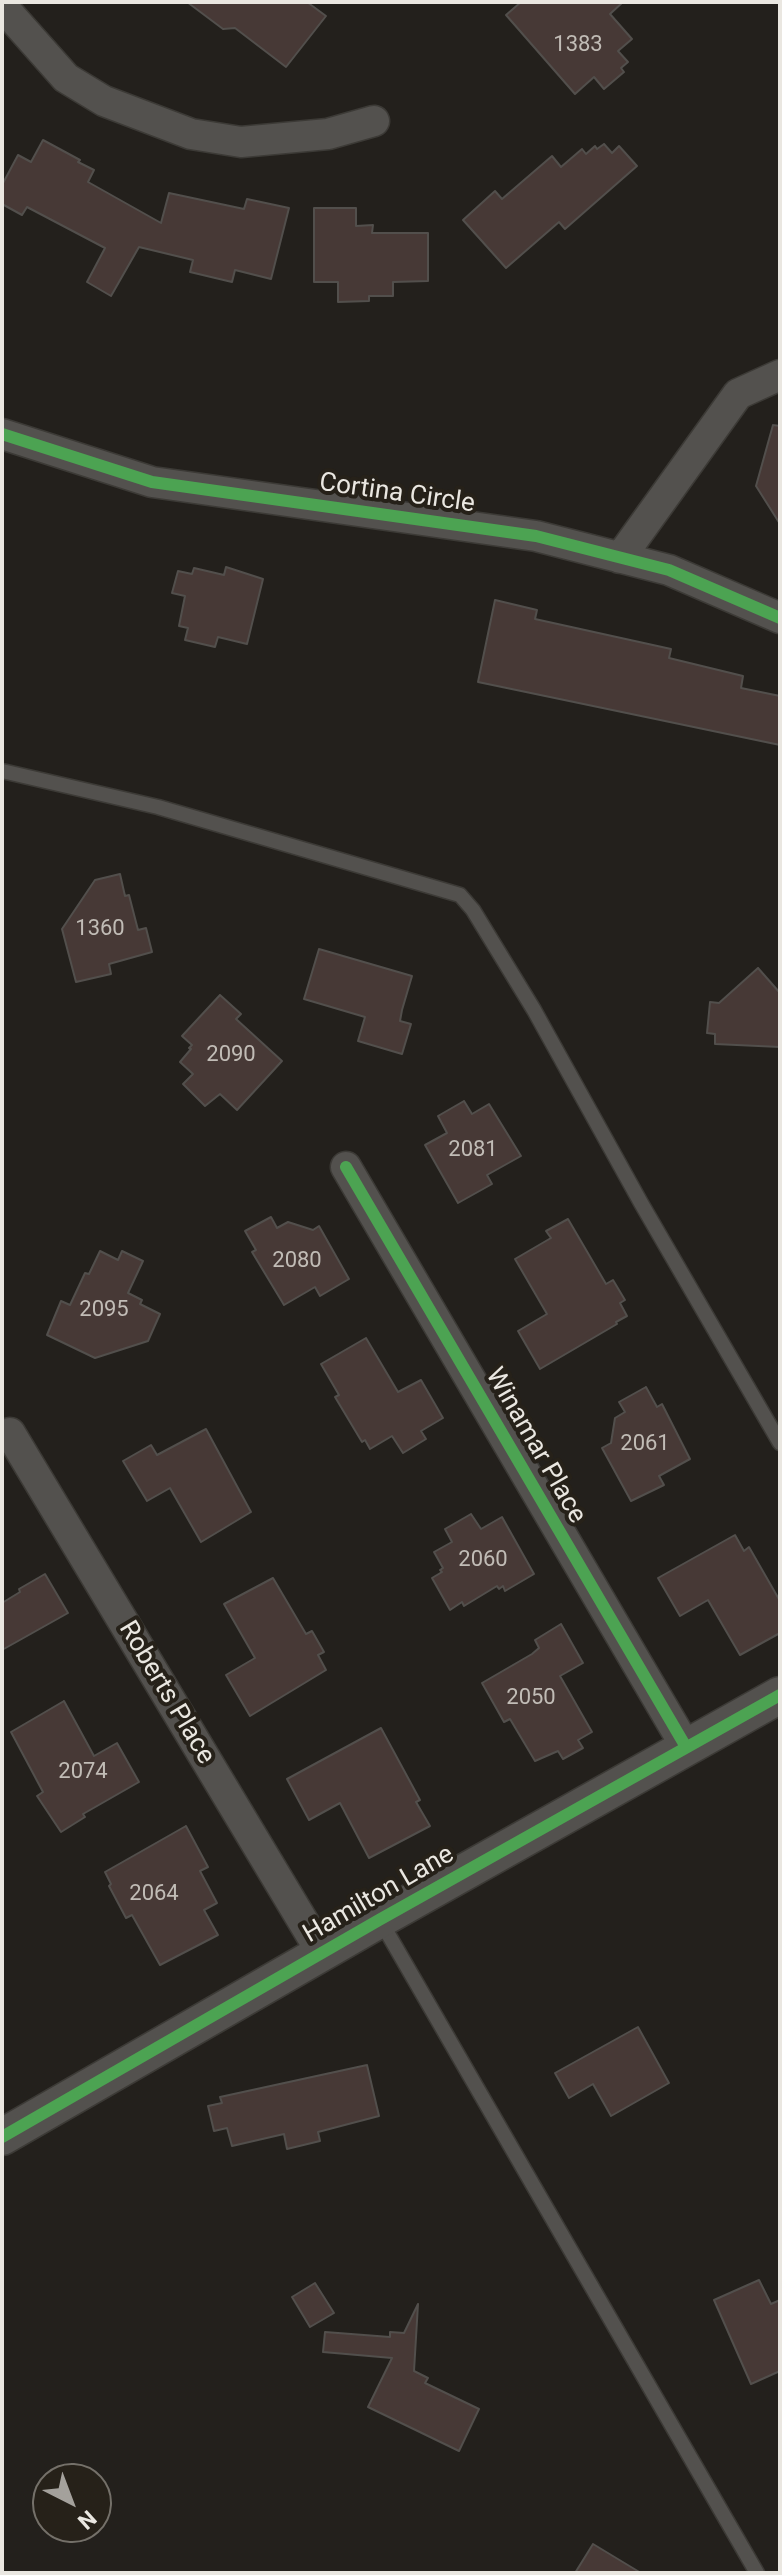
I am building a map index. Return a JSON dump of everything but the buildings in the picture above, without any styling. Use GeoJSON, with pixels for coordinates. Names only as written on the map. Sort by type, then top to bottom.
{"type":"FeatureCollection","features":[{"type":"Feature","properties":{"kind":"street"},"geometry":{"type":"LineString","coordinates":[[2,6],[66,78],[104,101],[191,134],[241,142],[328,134],[374,121]]}},
{"type":"Feature","properties":{"kind":"street"},"geometry":{"type":"LineString","coordinates":[[620,558],[738,394],[780,375]]}},
{"type":"Feature","properties":{"kind":"street","name":"Cortina Circle"},"geometry":{"type":"LineString","coordinates":[[2,434],[152,482],[536,536],[669,570],[780,618]]}},
{"type":"Feature","properties":{"kind":"street","name":"Winamar Place"},"geometry":{"type":"LineString","coordinates":[[346,1167],[686,1747]]}},
{"type":"Feature","properties":{"kind":"street","name":"Roberts Place"},"geometry":{"type":"LineString","coordinates":[[10,1433],[322,1953]]}},
{"type":"Feature","properties":{"kind":"street","name":"Hamilton Lane"},"geometry":{"type":"LineString","coordinates":[[2,2137],[379,1920],[780,1695]]}},
{"type":"Feature","properties":{"kind":"lane"},"geometry":{"type":"LineString","coordinates":[[2,771],[158,807],[460,895],[473,910],[534,1010],[780,1443]]}},
{"type":"Feature","properties":{"kind":"lane"},"geometry":{"type":"LineString","coordinates":[[379,1920],[757,2573]]}},
{"type":"Feature","properties":{"kind":"cycle path"},"geometry":{"type":"LineString","coordinates":[[2,434],[152,482],[536,536],[669,570],[780,618]]}},
{"type":"Feature","properties":{"kind":"cycle path"},"geometry":{"type":"LineString","coordinates":[[346,1167],[686,1747]]}},
{"type":"Feature","properties":{"kind":"cycle path"},"geometry":{"type":"LineString","coordinates":[[2,2137],[379,1920],[780,1695]]}}]}
